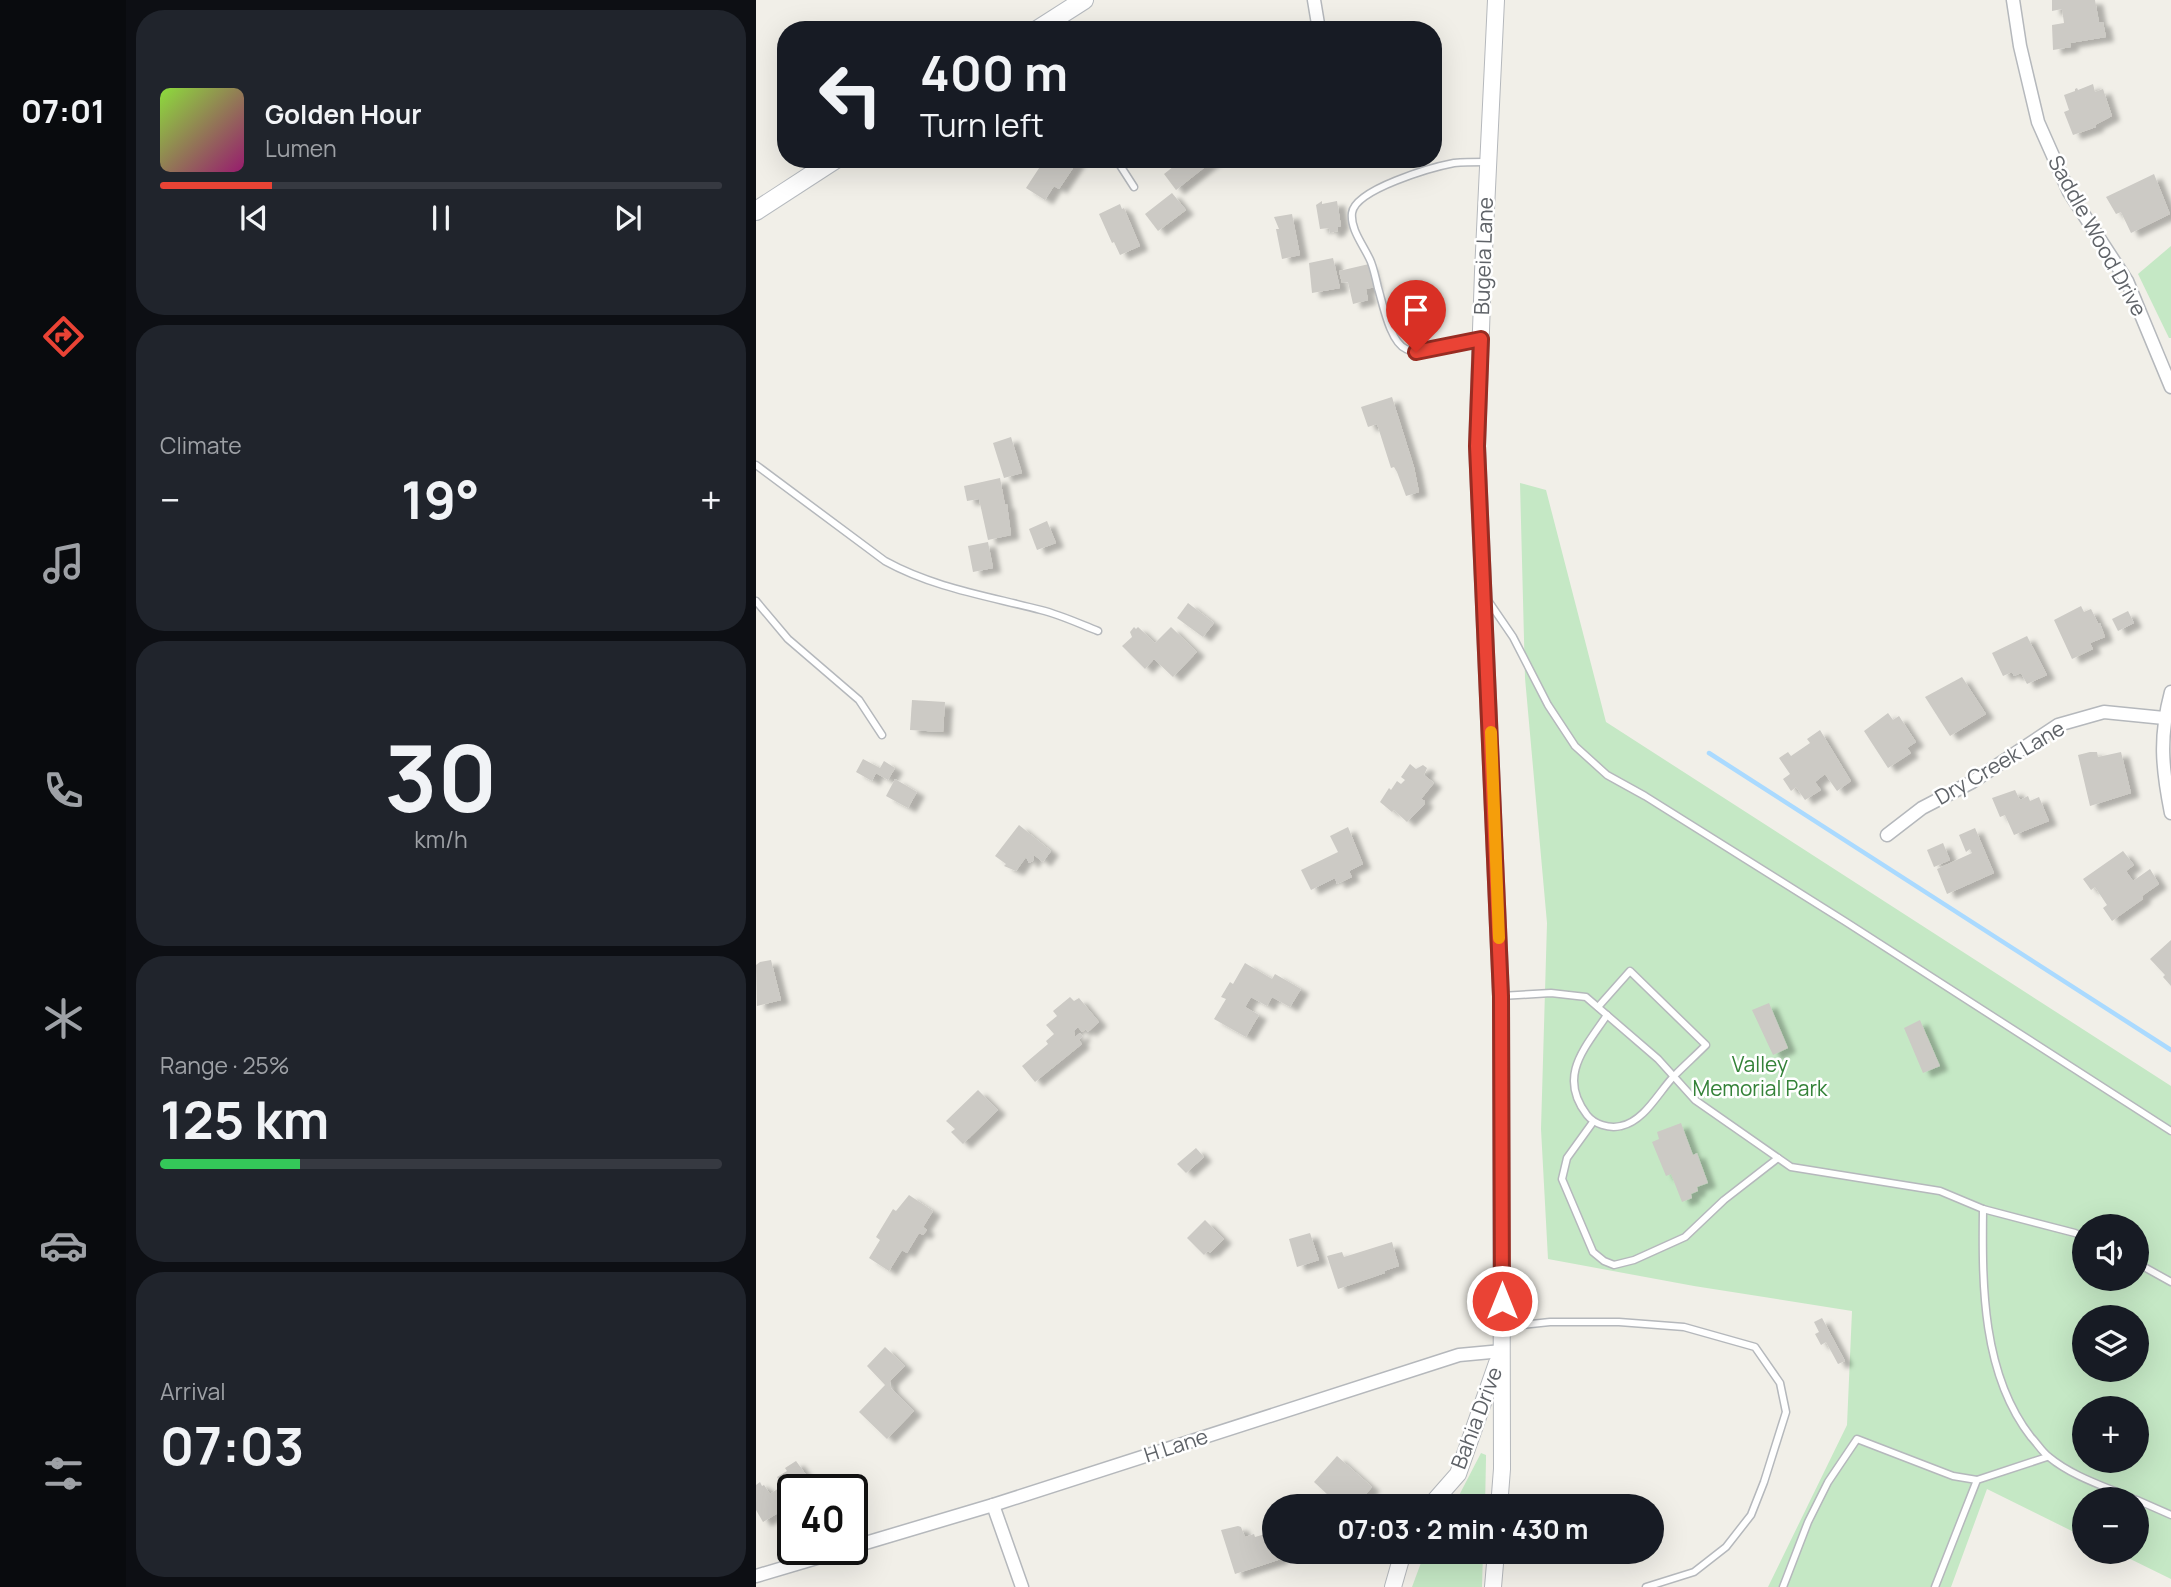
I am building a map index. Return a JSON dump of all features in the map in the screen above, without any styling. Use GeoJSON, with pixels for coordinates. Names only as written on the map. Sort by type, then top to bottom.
{"type":"FeatureCollection","features":[{"type":"Feature","properties":{"kind":"main road"},"geometry":{"type":"LineString","coordinates":[[1061,21],[1084,0]]}},
{"type":"Feature","properties":{"kind":"main road"},"geometry":{"type":"LineString","coordinates":[[756,211],[822,168]]}},
{"type":"Feature","properties":{"kind":"street"},"geometry":{"type":"LineString","coordinates":[[1314,0],[1318,21]]}},
{"type":"Feature","properties":{"kind":"street","name":"Bugeia Lane"},"geometry":{"type":"LineString","coordinates":[[1496,0],[1477,446],[1501,996],[1502,1351]]}},
{"type":"Feature","properties":{"kind":"street","name":"Saddle Wood Drive"},"geometry":{"type":"LineString","coordinates":[[2013,0],[2020,46],[2038,122],[2068,192],[2127,281],[2171,387]]}},
{"type":"Feature","properties":{"kind":"street"},"geometry":{"type":"LineString","coordinates":[[2171,692],[2164,718],[2162,768],[2171,813]]}},
{"type":"Feature","properties":{"kind":"street","name":"Dry Creek Lane"},"geometry":{"type":"LineString","coordinates":[[1887,835],[1922,808],[1972,782],[2058,725],[2104,712],[2164,718]]}},
{"type":"Feature","properties":{"kind":"street","name":"H Lane"},"geometry":{"type":"LineString","coordinates":[[868,1542],[993,1505],[1459,1355],[1502,1351]]}},
{"type":"Feature","properties":{"kind":"street","name":"Bahia Drive"},"geometry":{"type":"LineString","coordinates":[[1440,1494],[1458,1474],[1502,1351]]}},
{"type":"Feature","properties":{"kind":"street","name":"Bahia Drive"},"geometry":{"type":"LineString","coordinates":[[1500,1494],[1502,1351]]}},
{"type":"Feature","properties":{"kind":"street"},"geometry":{"type":"LineString","coordinates":[[993,1505],[1022,1587]]}},
{"type":"Feature","properties":{"kind":"street"},"geometry":{"type":"LineString","coordinates":[[1393,1587],[1399,1564]]}},
{"type":"Feature","properties":{"kind":"street"},"geometry":{"type":"LineString","coordinates":[[1493,1587],[1495,1564]]}},
{"type":"Feature","properties":{"kind":"street"},"geometry":{"type":"LineString","coordinates":[[756,1576],[793,1565]]}},
{"type":"Feature","properties":{"kind":"lane"},"geometry":{"type":"LineString","coordinates":[[1442,167],[1455,163],[1488,162]]}},
{"type":"Feature","properties":{"kind":"lane"},"geometry":{"type":"LineString","coordinates":[[1122,168],[1134,187]]}},
{"type":"Feature","properties":{"kind":"lane"},"geometry":{"type":"LineString","coordinates":[[1439,168],[1390,183],[1366,195],[1352,210],[1352,222],[1371,262],[1388,320],[1398,343],[1405,349],[1416,352],[1481,339]]}},
{"type":"Feature","properties":{"kind":"lane"},"geometry":{"type":"LineString","coordinates":[[756,465],[885,561],[906,572],[960,591],[1044,611],[1098,631]]}},
{"type":"Feature","properties":{"kind":"lane"},"geometry":{"type":"LineString","coordinates":[[1484,594],[1513,637],[1548,705],[1574,746],[1607,775],[1846,922],[2171,1131]]}},
{"type":"Feature","properties":{"kind":"lane"},"geometry":{"type":"LineString","coordinates":[[756,601],[788,639],[859,700],[882,735]]}},
{"type":"Feature","properties":{"kind":"lane"},"geometry":{"type":"LineString","coordinates":[[1598,1007],[1630,971],[1706,1045],[1674,1076],[1643,1114],[1622,1126],[1604,1126],[1593,1122],[1575,1096],[1572,1074],[1581,1054],[1607,1015]]}},
{"type":"Feature","properties":{"kind":"lane"},"geometry":{"type":"LineString","coordinates":[[1501,996],[1551,993],[1586,997],[1658,1059],[1695,1100],[1791,1167],[1940,1191],[1983,1209],[2072,1232]]}},
{"type":"Feature","properties":{"kind":"lane"},"geometry":{"type":"LineString","coordinates":[[1593,1122],[1567,1158],[1562,1179],[1593,1252],[1597,1257],[1614,1265],[1634,1260],[1685,1237],[1724,1200],[1778,1158]]}},
{"type":"Feature","properties":{"kind":"lane"},"geometry":{"type":"LineString","coordinates":[[1983,1209],[1983,1265],[1988,1328],[2003,1387],[2020,1422],[2047,1457],[2106,1487]]}},
{"type":"Feature","properties":{"kind":"lane"},"geometry":{"type":"LineString","coordinates":[[2149,1270],[2171,1282]]}},
{"type":"Feature","properties":{"kind":"lane"},"geometry":{"type":"LineString","coordinates":[[1502,1327],[1550,1322],[1619,1322],[1684,1327],[1755,1347],[1780,1383],[1786,1412],[1751,1515],[1726,1547],[1694,1572],[1646,1587]]}},
{"type":"Feature","properties":{"kind":"lane"},"geometry":{"type":"LineString","coordinates":[[1783,1587],[1790,1564],[1823,1492],[1857,1439],[1953,1476],[1978,1480],[2047,1457]]}},
{"type":"Feature","properties":{"kind":"lane"},"geometry":{"type":"LineString","coordinates":[[1935,1587],[1978,1480]]}},
{"type":"Feature","properties":{"kind":"lane"},"geometry":{"type":"LineString","coordinates":[[2149,1506],[2171,1515]]}},
{"type":"Feature","properties":{"kind":"green space"},"geometry":{"type":"Polygon","coordinates":[[[2171,246],[2171,338],[2169,338],[2138,274],[2171,246]]]}},
{"type":"Feature","properties":{"kind":"green space","name":"Valley Memorial Park"},"geometry":{"type":"Polygon","coordinates":[[[1520,483],[1546,490],[1606,722],[2171,1086],[2171,1579],[2140,1564],[2149,1564],[2149,1487],[2072,1487],[2072,1531],[1987,1489],[1951,1587],[1768,1587],[1847,1425],[1852,1311],[1548,1259],[1541,1129],[1547,923],[1525,678],[1520,483]]]}},
{"type":"Feature","properties":{"kind":"green space"},"geometry":{"type":"Polygon","coordinates":[[[1481,1453],[1486,1455],[1485,1494],[1460,1494],[1481,1453]]]}},
{"type":"Feature","properties":{"kind":"green space"},"geometry":{"type":"Polygon","coordinates":[[[1421,1564],[1483,1564],[1482,1587],[1412,1587],[1421,1564]]]}},
{"type":"Feature","properties":{"kind":"building"},"geometry":{"type":"Polygon","coordinates":[[[2052,0],[2095,0],[2099,22],[2103,22],[2106,37],[2070,43],[2071,47],[2053,50],[2052,25],[2064,23],[2062,9],[2052,11],[2052,0]]]}},
{"type":"Feature","properties":{"kind":"building"},"geometry":{"type":"Polygon","coordinates":[[[2093,84],[2095,92],[2103,89],[2112,116],[2095,125],[2096,127],[2073,135],[2064,112],[2069,110],[2064,95],[2093,84]]]}},
{"type":"Feature","properties":{"kind":"building"},"geometry":{"type":"Polygon","coordinates":[[[1039,168],[1073,168],[1059,189],[1054,186],[1045,200],[1026,188],[1039,168]]]}},
{"type":"Feature","properties":{"kind":"building"},"geometry":{"type":"Polygon","coordinates":[[[1172,168],[1204,168],[1176,190],[1164,174],[1172,168]]]}},
{"type":"Feature","properties":{"kind":"building"},"geometry":{"type":"Polygon","coordinates":[[[2154,174],[2170,214],[2131,233],[2121,212],[2116,214],[2106,197],[2154,174]]]}},
{"type":"Feature","properties":{"kind":"building"},"geometry":{"type":"Polygon","coordinates":[[[1172,193],[1186,210],[1158,231],[1145,214],[1172,193]]]}},
{"type":"Feature","properties":{"kind":"building"},"geometry":{"type":"Polygon","coordinates":[[[1322,201],[1322,204],[1337,201],[1341,226],[1338,231],[1330,233],[1329,228],[1320,229],[1316,205],[1322,201]]]}},
{"type":"Feature","properties":{"kind":"building"},"geometry":{"type":"Polygon","coordinates":[[[1120,204],[1140,246],[1120,255],[1099,214],[1120,204]]]}},
{"type":"Feature","properties":{"kind":"building"},"geometry":{"type":"Polygon","coordinates":[[[1292,214],[1300,255],[1282,259],[1276,229],[1279,229],[1274,217],[1292,214]]]}},
{"type":"Feature","properties":{"kind":"building"},"geometry":{"type":"Polygon","coordinates":[[[1333,258],[1340,288],[1312,293],[1309,263],[1333,258]]]}},
{"type":"Feature","properties":{"kind":"building"},"geometry":{"type":"Polygon","coordinates":[[[1369,264],[1375,287],[1366,289],[1368,300],[1353,304],[1348,282],[1342,283],[1339,271],[1369,264]]]}},
{"type":"Feature","properties":{"kind":"building"},"geometry":{"type":"Polygon","coordinates":[[[1392,397],[1419,492],[1406,496],[1397,472],[1394,467],[1391,468],[1377,424],[1368,427],[1361,407],[1392,397]]]}},
{"type":"Feature","properties":{"kind":"building"},"geometry":{"type":"Polygon","coordinates":[[[1011,437],[1022,473],[1004,478],[993,443],[1011,437]]]}},
{"type":"Feature","properties":{"kind":"building"},"geometry":{"type":"Polygon","coordinates":[[[1000,478],[1011,535],[988,540],[979,499],[967,501],[964,486],[1000,478]]]}},
{"type":"Feature","properties":{"kind":"building"},"geometry":{"type":"Polygon","coordinates":[[[1047,521],[1056,543],[1037,550],[1029,529],[1047,521]]]}},
{"type":"Feature","properties":{"kind":"building"},"geometry":{"type":"Polygon","coordinates":[[[988,542],[993,568],[973,572],[968,546],[988,542]]]}},
{"type":"Feature","properties":{"kind":"building"},"geometry":{"type":"Polygon","coordinates":[[[1188,603],[1214,623],[1203,637],[1177,618],[1188,603]]]}},
{"type":"Feature","properties":{"kind":"building"},"geometry":{"type":"Polygon","coordinates":[[[2081,606],[2084,612],[2091,609],[2105,637],[2090,643],[2093,649],[2072,659],[2054,620],[2081,606]]]}},
{"type":"Feature","properties":{"kind":"building"},"geometry":{"type":"Polygon","coordinates":[[[2128,611],[2134,623],[2118,631],[2112,619],[2128,611]]]}},
{"type":"Feature","properties":{"kind":"building"},"geometry":{"type":"Polygon","coordinates":[[[1134,627],[1138,627],[1155,643],[1171,627],[1197,652],[1173,677],[1154,659],[1145,669],[1122,646],[1132,637],[1130,632],[1134,627]]]}},
{"type":"Feature","properties":{"kind":"building"},"geometry":{"type":"Polygon","coordinates":[[[2027,636],[2047,675],[2027,684],[2021,673],[2014,676],[2012,672],[2003,676],[1992,653],[2027,636]]]}},
{"type":"Feature","properties":{"kind":"building"},"geometry":{"type":"Polygon","coordinates":[[[1962,677],[1986,714],[1950,736],[1925,697],[1962,677]]]}},
{"type":"Feature","properties":{"kind":"building"},"geometry":{"type":"Polygon","coordinates":[[[912,700],[945,702],[943,732],[910,730],[912,700]]]}},
{"type":"Feature","properties":{"kind":"building"},"geometry":{"type":"Polygon","coordinates":[[[1888,713],[1893,720],[1899,716],[1916,742],[1907,748],[1911,753],[1888,768],[1864,731],[1888,713]]]}},
{"type":"Feature","properties":{"kind":"building"},"geometry":{"type":"Polygon","coordinates":[[[1820,730],[1851,781],[1837,791],[1825,774],[1815,782],[1821,790],[1805,800],[1796,787],[1791,791],[1783,779],[1790,774],[1779,758],[1788,752],[1791,756],[1810,743],[1807,739],[1820,730]]]}},
{"type":"Feature","properties":{"kind":"building"},"geometry":{"type":"Polygon","coordinates":[[[2097,752],[2098,757],[2121,752],[2131,793],[2090,806],[2078,755],[2097,752]]]}},
{"type":"Feature","properties":{"kind":"building"},"geometry":{"type":"Polygon","coordinates":[[[863,759],[880,768],[884,761],[895,768],[888,780],[876,773],[872,781],[856,772],[863,759]]]}},
{"type":"Feature","properties":{"kind":"building"},"geometry":{"type":"Polygon","coordinates":[[[1410,764],[1416,769],[1423,765],[1427,768],[1424,775],[1434,783],[1421,799],[1425,801],[1424,805],[1407,822],[1380,802],[1389,788],[1391,790],[1397,781],[1401,784],[1405,780],[1401,777],[1410,764]]]}},
{"type":"Feature","properties":{"kind":"building"},"geometry":{"type":"Polygon","coordinates":[[[895,779],[917,792],[908,808],[886,796],[895,779]]]}},
{"type":"Feature","properties":{"kind":"building"},"geometry":{"type":"Polygon","coordinates":[[[2015,790],[2020,800],[2028,796],[2030,801],[2039,797],[2049,821],[2014,835],[2005,815],[2000,817],[1992,798],[2015,790]]]}},
{"type":"Feature","properties":{"kind":"building"},"geometry":{"type":"Polygon","coordinates":[[[1019,825],[1051,851],[1043,862],[1034,855],[1033,861],[1029,863],[1026,857],[1016,871],[1004,866],[1006,864],[995,856],[1019,825]]]}},
{"type":"Feature","properties":{"kind":"building"},"geometry":{"type":"Polygon","coordinates":[[[1348,827],[1363,864],[1349,871],[1352,877],[1337,884],[1335,878],[1311,890],[1301,870],[1338,852],[1330,836],[1348,827]]]}},
{"type":"Feature","properties":{"kind":"building"},"geometry":{"type":"Polygon","coordinates":[[[1975,828],[1994,873],[1947,894],[1937,869],[1972,853],[1970,849],[1966,852],[1959,835],[1975,828]]]}},
{"type":"Feature","properties":{"kind":"building"},"geometry":{"type":"Polygon","coordinates":[[[1943,843],[1950,860],[1934,867],[1927,850],[1943,843]]]}},
{"type":"Feature","properties":{"kind":"building"},"geometry":{"type":"Polygon","coordinates":[[[2123,851],[2134,865],[2126,871],[2133,881],[2150,869],[2159,884],[2112,921],[2103,908],[2107,905],[2095,887],[2091,890],[2083,879],[2123,851]]]}},
{"type":"Feature","properties":{"kind":"building"},"geometry":{"type":"Polygon","coordinates":[[[2171,940],[2171,986],[2150,959],[2171,940]]]}},
{"type":"Feature","properties":{"kind":"building"},"geometry":{"type":"Polygon","coordinates":[[[771,960],[781,1000],[757,1006],[756,965],[771,960]]]}},
{"type":"Feature","properties":{"kind":"building"},"geometry":{"type":"Polygon","coordinates":[[[1245,963],[1272,979],[1275,974],[1301,989],[1290,1007],[1272,997],[1267,1006],[1251,997],[1245,1007],[1259,1015],[1246,1037],[1214,1019],[1226,999],[1221,997],[1230,982],[1233,984],[1245,963]]]}},
{"type":"Feature","properties":{"kind":"building"},"geometry":{"type":"Polygon","coordinates":[[[1070,997],[1074,1001],[1079,998],[1099,1022],[1088,1032],[1086,1029],[1082,1032],[1078,1027],[1074,1031],[1075,1037],[1080,1033],[1083,1036],[1079,1040],[1082,1044],[1035,1082],[1022,1066],[1048,1044],[1046,1041],[1054,1034],[1046,1025],[1057,1016],[1053,1011],[1070,997]]]}},
{"type":"Feature","properties":{"kind":"building"},"geometry":{"type":"Polygon","coordinates":[[[1769,1003],[1788,1048],[1773,1055],[1752,1010],[1769,1003]]]}},
{"type":"Feature","properties":{"kind":"building"},"geometry":{"type":"Polygon","coordinates":[[[1920,1020],[1940,1066],[1923,1073],[1904,1028],[1920,1020]]]}},
{"type":"Feature","properties":{"kind":"building"},"geometry":{"type":"Polygon","coordinates":[[[978,1090],[998,1110],[963,1144],[951,1132],[955,1129],[946,1121],[978,1090]]]}},
{"type":"Feature","properties":{"kind":"building"},"geometry":{"type":"Polygon","coordinates":[[[1681,1123],[1693,1155],[1697,1153],[1708,1183],[1697,1187],[1698,1191],[1691,1194],[1692,1198],[1682,1202],[1671,1174],[1666,1176],[1652,1142],[1659,1139],[1657,1132],[1681,1123]]]}},
{"type":"Feature","properties":{"kind":"building"},"geometry":{"type":"Polygon","coordinates":[[[1196,1148],[1204,1157],[1186,1173],[1177,1164],[1196,1148]]]}},
{"type":"Feature","properties":{"kind":"building"},"geometry":{"type":"Polygon","coordinates":[[[909,1195],[933,1211],[923,1227],[927,1230],[923,1235],[919,1233],[907,1253],[902,1250],[889,1271],[869,1258],[880,1240],[876,1237],[893,1209],[896,1211],[909,1195]]]}},
{"type":"Feature","properties":{"kind":"building"},"geometry":{"type":"Polygon","coordinates":[[[1205,1220],[1224,1239],[1210,1253],[1208,1251],[1204,1255],[1187,1238],[1205,1220]]]}},
{"type":"Feature","properties":{"kind":"building"},"geometry":{"type":"Polygon","coordinates":[[[1310,1233],[1319,1260],[1297,1267],[1289,1239],[1310,1233]]]}},
{"type":"Feature","properties":{"kind":"building"},"geometry":{"type":"Polygon","coordinates":[[[1392,1242],[1399,1266],[1338,1289],[1327,1256],[1342,1252],[1344,1257],[1392,1242]]]}},
{"type":"Feature","properties":{"kind":"building"},"geometry":{"type":"Polygon","coordinates":[[[1822,1318],[1845,1361],[1838,1364],[1826,1342],[1821,1345],[1815,1334],[1819,1332],[1814,1322],[1822,1318]]]}},
{"type":"Feature","properties":{"kind":"building"},"geometry":{"type":"Polygon","coordinates":[[[885,1347],[905,1366],[890,1381],[891,1388],[914,1411],[887,1439],[859,1412],[885,1385],[867,1366],[885,1347]]]}},
{"type":"Feature","properties":{"kind":"building"},"geometry":{"type":"Polygon","coordinates":[[[1337,1456],[1372,1487],[1366,1494],[1327,1494],[1314,1482],[1337,1456]]]}},
{"type":"Feature","properties":{"kind":"building"},"geometry":{"type":"Polygon","coordinates":[[[796,1461],[806,1474],[782,1474],[787,1471],[785,1468],[796,1461]]]}},
{"type":"Feature","properties":{"kind":"building"},"geometry":{"type":"Polygon","coordinates":[[[760,1482],[770,1494],[777,1489],[777,1514],[763,1522],[756,1510],[756,1485],[760,1482]]]}},
{"type":"Feature","properties":{"kind":"building"},"geometry":{"type":"Polygon","coordinates":[[[1238,1526],[1245,1537],[1262,1535],[1262,1564],[1266,1564],[1235,1574],[1221,1530],[1238,1526]]]}},
{"type":"Feature","properties":{"kind":"waterway"},"geometry":{"type":"LineString","coordinates":[[1709,753],[2171,1050]]}},
{"type":"Feature","properties":{"kind":"slow traffic"},"geometry":{"type":"LineString","coordinates":[[1491,732],[1499,938]]}},
{"type":"Feature","properties":{"kind":"route"},"geometry":{"type":"LineString","coordinates":[[1416,352],[1481,339],[1477,446],[1501,996],[1502,1301]]}}]}
